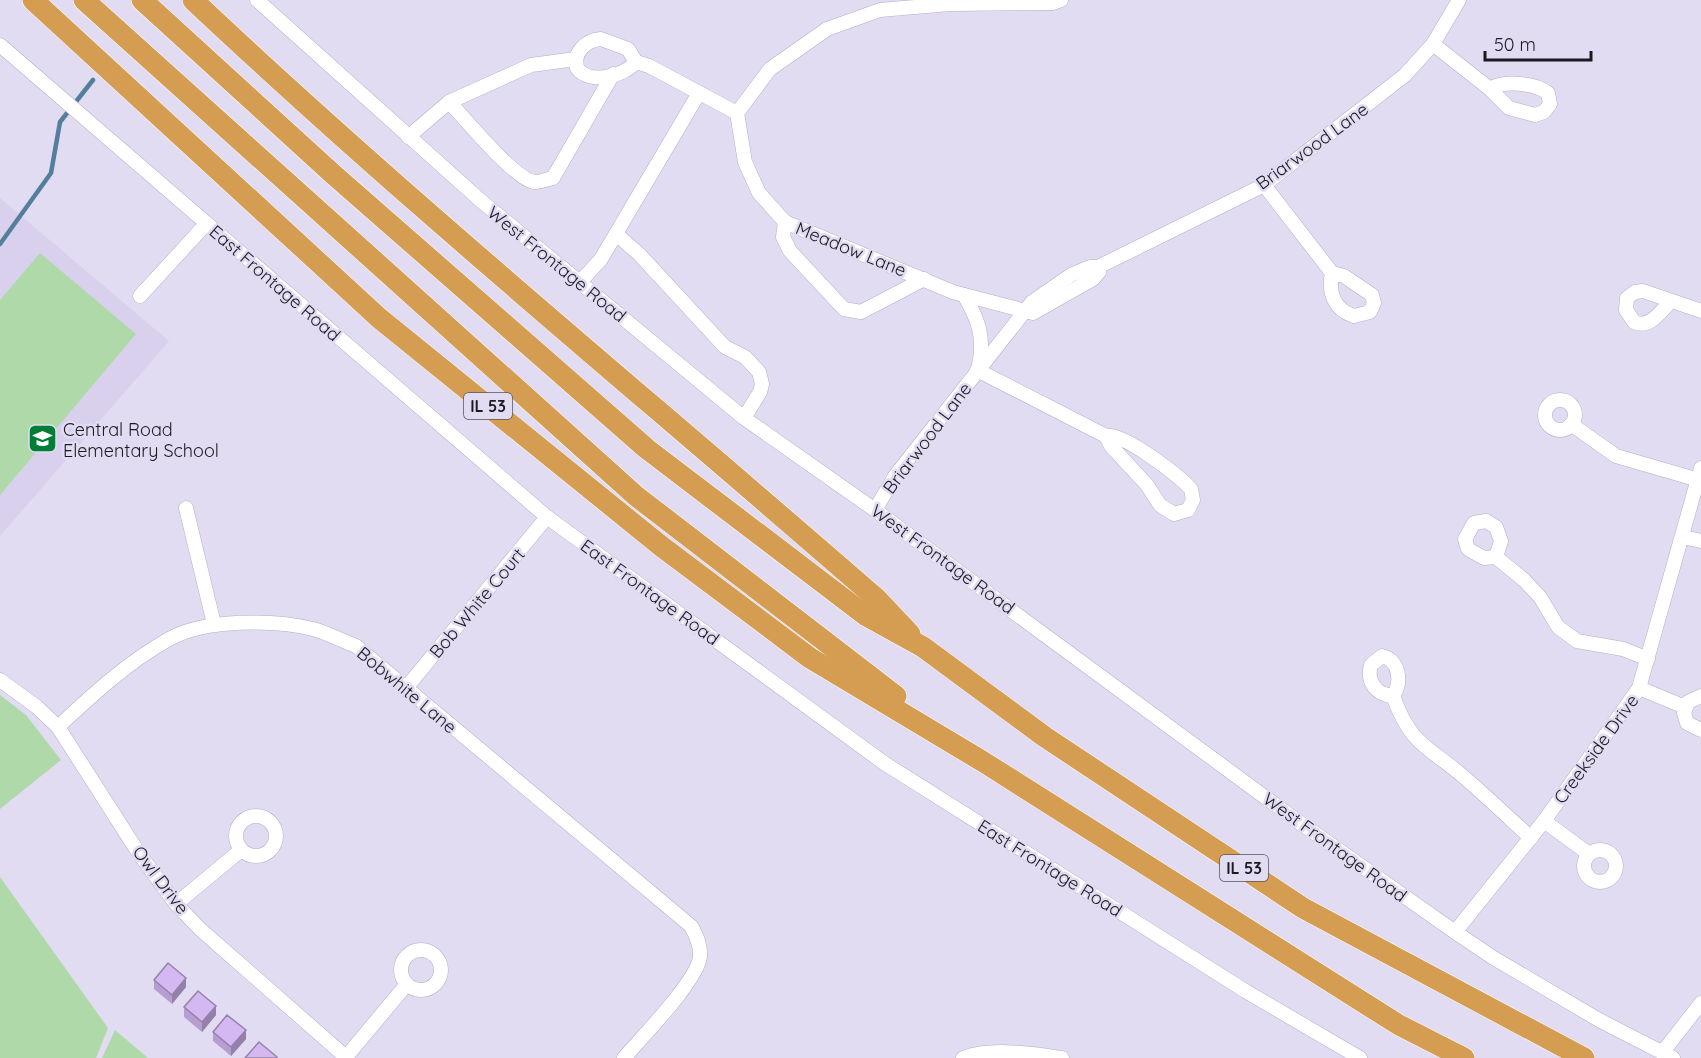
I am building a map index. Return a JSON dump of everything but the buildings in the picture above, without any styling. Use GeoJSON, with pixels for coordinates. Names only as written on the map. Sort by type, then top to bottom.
{"type":"FeatureCollection","features":[{"type":"Feature","properties":{"kind":"highway","name":"IL 53"},"geometry":{"type":"LineString","coordinates":[[33,0],[379,318],[661,546],[810,658],[982,761],[1399,1025],[1464,1058]]}},
{"type":"Feature","properties":{"kind":"highway","name":"IL 53"},"geometry":{"type":"LineString","coordinates":[[84,0],[636,496],[982,761]]}},
{"type":"Feature","properties":{"kind":"highway","name":"IL 53"},"geometry":{"type":"LineString","coordinates":[[142,0],[334,175],[647,449],[865,615],[923,647],[1045,736],[1303,908],[1584,1058]]}},
{"type":"Feature","properties":{"kind":"highway","name":"IL 53"},"geometry":{"type":"LineString","coordinates":[[193,0],[299,99],[497,274],[877,599],[923,647]]}},
{"type":"Feature","properties":{"kind":"street","name":"West Frontage Road"},"geometry":{"type":"LineString","coordinates":[[257,0],[408,137],[744,418],[875,510],[1296,820],[1455,932],[1502,963],[1668,1055]]}},
{"type":"Feature","properties":{"kind":"street"},"geometry":{"type":"LineString","coordinates":[[636,62],[629,69],[597,78],[586,77],[577,68],[576,59],[585,45],[595,40],[605,40],[628,50],[636,62],[649,66],[737,113],[770,69],[827,29],[880,10],[950,4],[1053,3],[1061,0]]}},
{"type":"Feature","properties":{"kind":"street","name":"Briarwood Lane"},"geometry":{"type":"LineString","coordinates":[[875,510],[895,476],[1026,311],[1036,313],[1090,267],[1098,267],[1264,184],[1391,88],[1433,44],[1459,0]]}},
{"type":"Feature","properties":{"kind":"street"},"geometry":{"type":"LineString","coordinates":[[1433,44],[1490,89]]}},
{"type":"Feature","properties":{"kind":"street","name":"East Frontage Road"},"geometry":{"type":"LineString","coordinates":[[0,45],[547,518],[884,763],[1237,986],[1360,1058]]}},
{"type":"Feature","properties":{"kind":"street"},"geometry":{"type":"LineString","coordinates":[[408,137],[448,102],[531,65],[576,59]]}},
{"type":"Feature","properties":{"kind":"street"},"geometry":{"type":"LineString","coordinates":[[448,102],[480,138],[522,175],[534,182],[552,178],[613,74]]}},
{"type":"Feature","properties":{"kind":"street"},"geometry":{"type":"LineString","coordinates":[[580,282],[591,273],[616,234],[699,93]]}},
{"type":"Feature","properties":{"kind":"street","name":"Meadow Lane"},"geometry":{"type":"LineString","coordinates":[[737,113],[745,162],[759,193],[785,222],[964,295],[1026,311]]}},
{"type":"Feature","properties":{"kind":"street"},"geometry":{"type":"LineString","coordinates":[[1264,184],[1332,273]]}},
{"type":"Feature","properties":{"kind":"street"},"geometry":{"type":"LineString","coordinates":[[785,222],[783,237],[790,251],[844,309],[861,312],[924,279]]}},
{"type":"Feature","properties":{"kind":"street"},"geometry":{"type":"LineString","coordinates":[[140,296],[206,224]]}},
{"type":"Feature","properties":{"kind":"street"},"geometry":{"type":"LineString","coordinates":[[616,234],[646,261],[726,347],[745,357],[759,372],[762,384],[760,392],[744,418]]}},
{"type":"Feature","properties":{"kind":"street"},"geometry":{"type":"LineString","coordinates":[[964,295],[978,320],[982,337],[977,370],[1106,436],[1114,435],[1128,442],[1191,489],[1193,500],[1188,510],[1174,514],[1164,509],[1140,477],[1111,446],[1106,436]]}},
{"type":"Feature","properties":{"kind":"street"},"geometry":{"type":"LineString","coordinates":[[1670,302],[1701,311]]}},
{"type":"Feature","properties":{"kind":"street"},"geometry":{"type":"LineString","coordinates":[[1571,424],[1616,456],[1700,474]]}},
{"type":"Feature","properties":{"kind":"street"},"geometry":{"type":"LineString","coordinates":[[1140,477],[1155,461]]}},
{"type":"Feature","properties":{"kind":"street","name":"Creekside Drive"},"geometry":{"type":"LineString","coordinates":[[1455,932],[1544,821],[1639,688],[1700,474]]}},
{"type":"Feature","properties":{"kind":"street"},"geometry":{"type":"LineString","coordinates":[[186,508],[214,624]]}},
{"type":"Feature","properties":{"kind":"street","name":"Bob White Court"},"geometry":{"type":"LineString","coordinates":[[406,688],[547,518]]}},
{"type":"Feature","properties":{"kind":"street"},"geometry":{"type":"LineString","coordinates":[[1683,537],[1701,541]]}},
{"type":"Feature","properties":{"kind":"street"},"geometry":{"type":"LineString","coordinates":[[1496,557],[1532,588],[1558,627],[1577,641],[1623,649],[1648,659]]}},
{"type":"Feature","properties":{"kind":"street","name":"Bobwhite Lane"},"geometry":{"type":"LineString","coordinates":[[58,727],[133,663],[171,638],[214,624],[288,624],[315,629],[356,646],[691,926],[698,940],[700,958],[682,990],[624,1058]]}},
{"type":"Feature","properties":{"kind":"street","name":"Owl Drive"},"geometry":{"type":"LineString","coordinates":[[0,680],[37,706],[58,727],[138,852],[176,904],[200,929],[347,1057]]}},
{"type":"Feature","properties":{"kind":"street"},"geometry":{"type":"LineString","coordinates":[[1639,688],[1685,707]]}},
{"type":"Feature","properties":{"kind":"street"},"geometry":{"type":"LineString","coordinates":[[1393,696],[1400,715],[1424,748],[1456,771],[1531,838]]}},
{"type":"Feature","properties":{"kind":"street"},"geometry":{"type":"LineString","coordinates":[[1685,707],[1693,699],[1701,696]]}},
{"type":"Feature","properties":{"kind":"street"},"geometry":{"type":"LineString","coordinates":[[1685,707],[1687,723],[1701,730]]}},
{"type":"Feature","properties":{"kind":"street"},"geometry":{"type":"LineString","coordinates":[[1544,821],[1589,854]]}},
{"type":"Feature","properties":{"kind":"street"},"geometry":{"type":"LineString","coordinates":[[176,904],[241,849]]}},
{"type":"Feature","properties":{"kind":"street"},"geometry":{"type":"LineString","coordinates":[[347,1057],[407,984]]}},
{"type":"Feature","properties":{"kind":"street"},"geometry":{"type":"LineString","coordinates":[[1668,1055],[1701,1003]]}},
{"type":"Feature","properties":{"kind":"street"},"geometry":{"type":"LineString","coordinates":[[963,1058],[972,1055],[1025,1053],[1062,1058]]}},
{"type":"Feature","properties":{"kind":"shaded area","name":"Central Road Elementary School"},"geometry":{"type":"Polygon","coordinates":[[[0,198],[169,341],[0,536],[0,198]]]}},
{"type":"Feature","properties":{"kind":"green space"},"geometry":{"type":"Polygon","coordinates":[[[40,253],[136,334],[0,495],[0,300],[40,253]]]}},
{"type":"Feature","properties":{"kind":"green space"},"geometry":{"type":"Polygon","coordinates":[[[0,695],[26,715],[61,760],[0,809],[0,695]]]}},
{"type":"Feature","properties":{"kind":"green space"},"geometry":{"type":"Polygon","coordinates":[[[0,877],[108,1028],[96,1058],[0,1058],[0,877]]]}},
{"type":"Feature","properties":{"kind":"green space"},"geometry":{"type":"Polygon","coordinates":[[[115,1030],[148,1058],[102,1058],[115,1030]]]}},
{"type":"Feature","properties":{"kind":"waterway"},"geometry":{"type":"LineString","coordinates":[[0,244],[51,173],[60,122],[93,80]]}},
{"type":"Feature","properties":{"kind":"place","name":"Central Road Elementary School"},"geometry":{"type":"Point","coordinates":[42,439]}}]}
